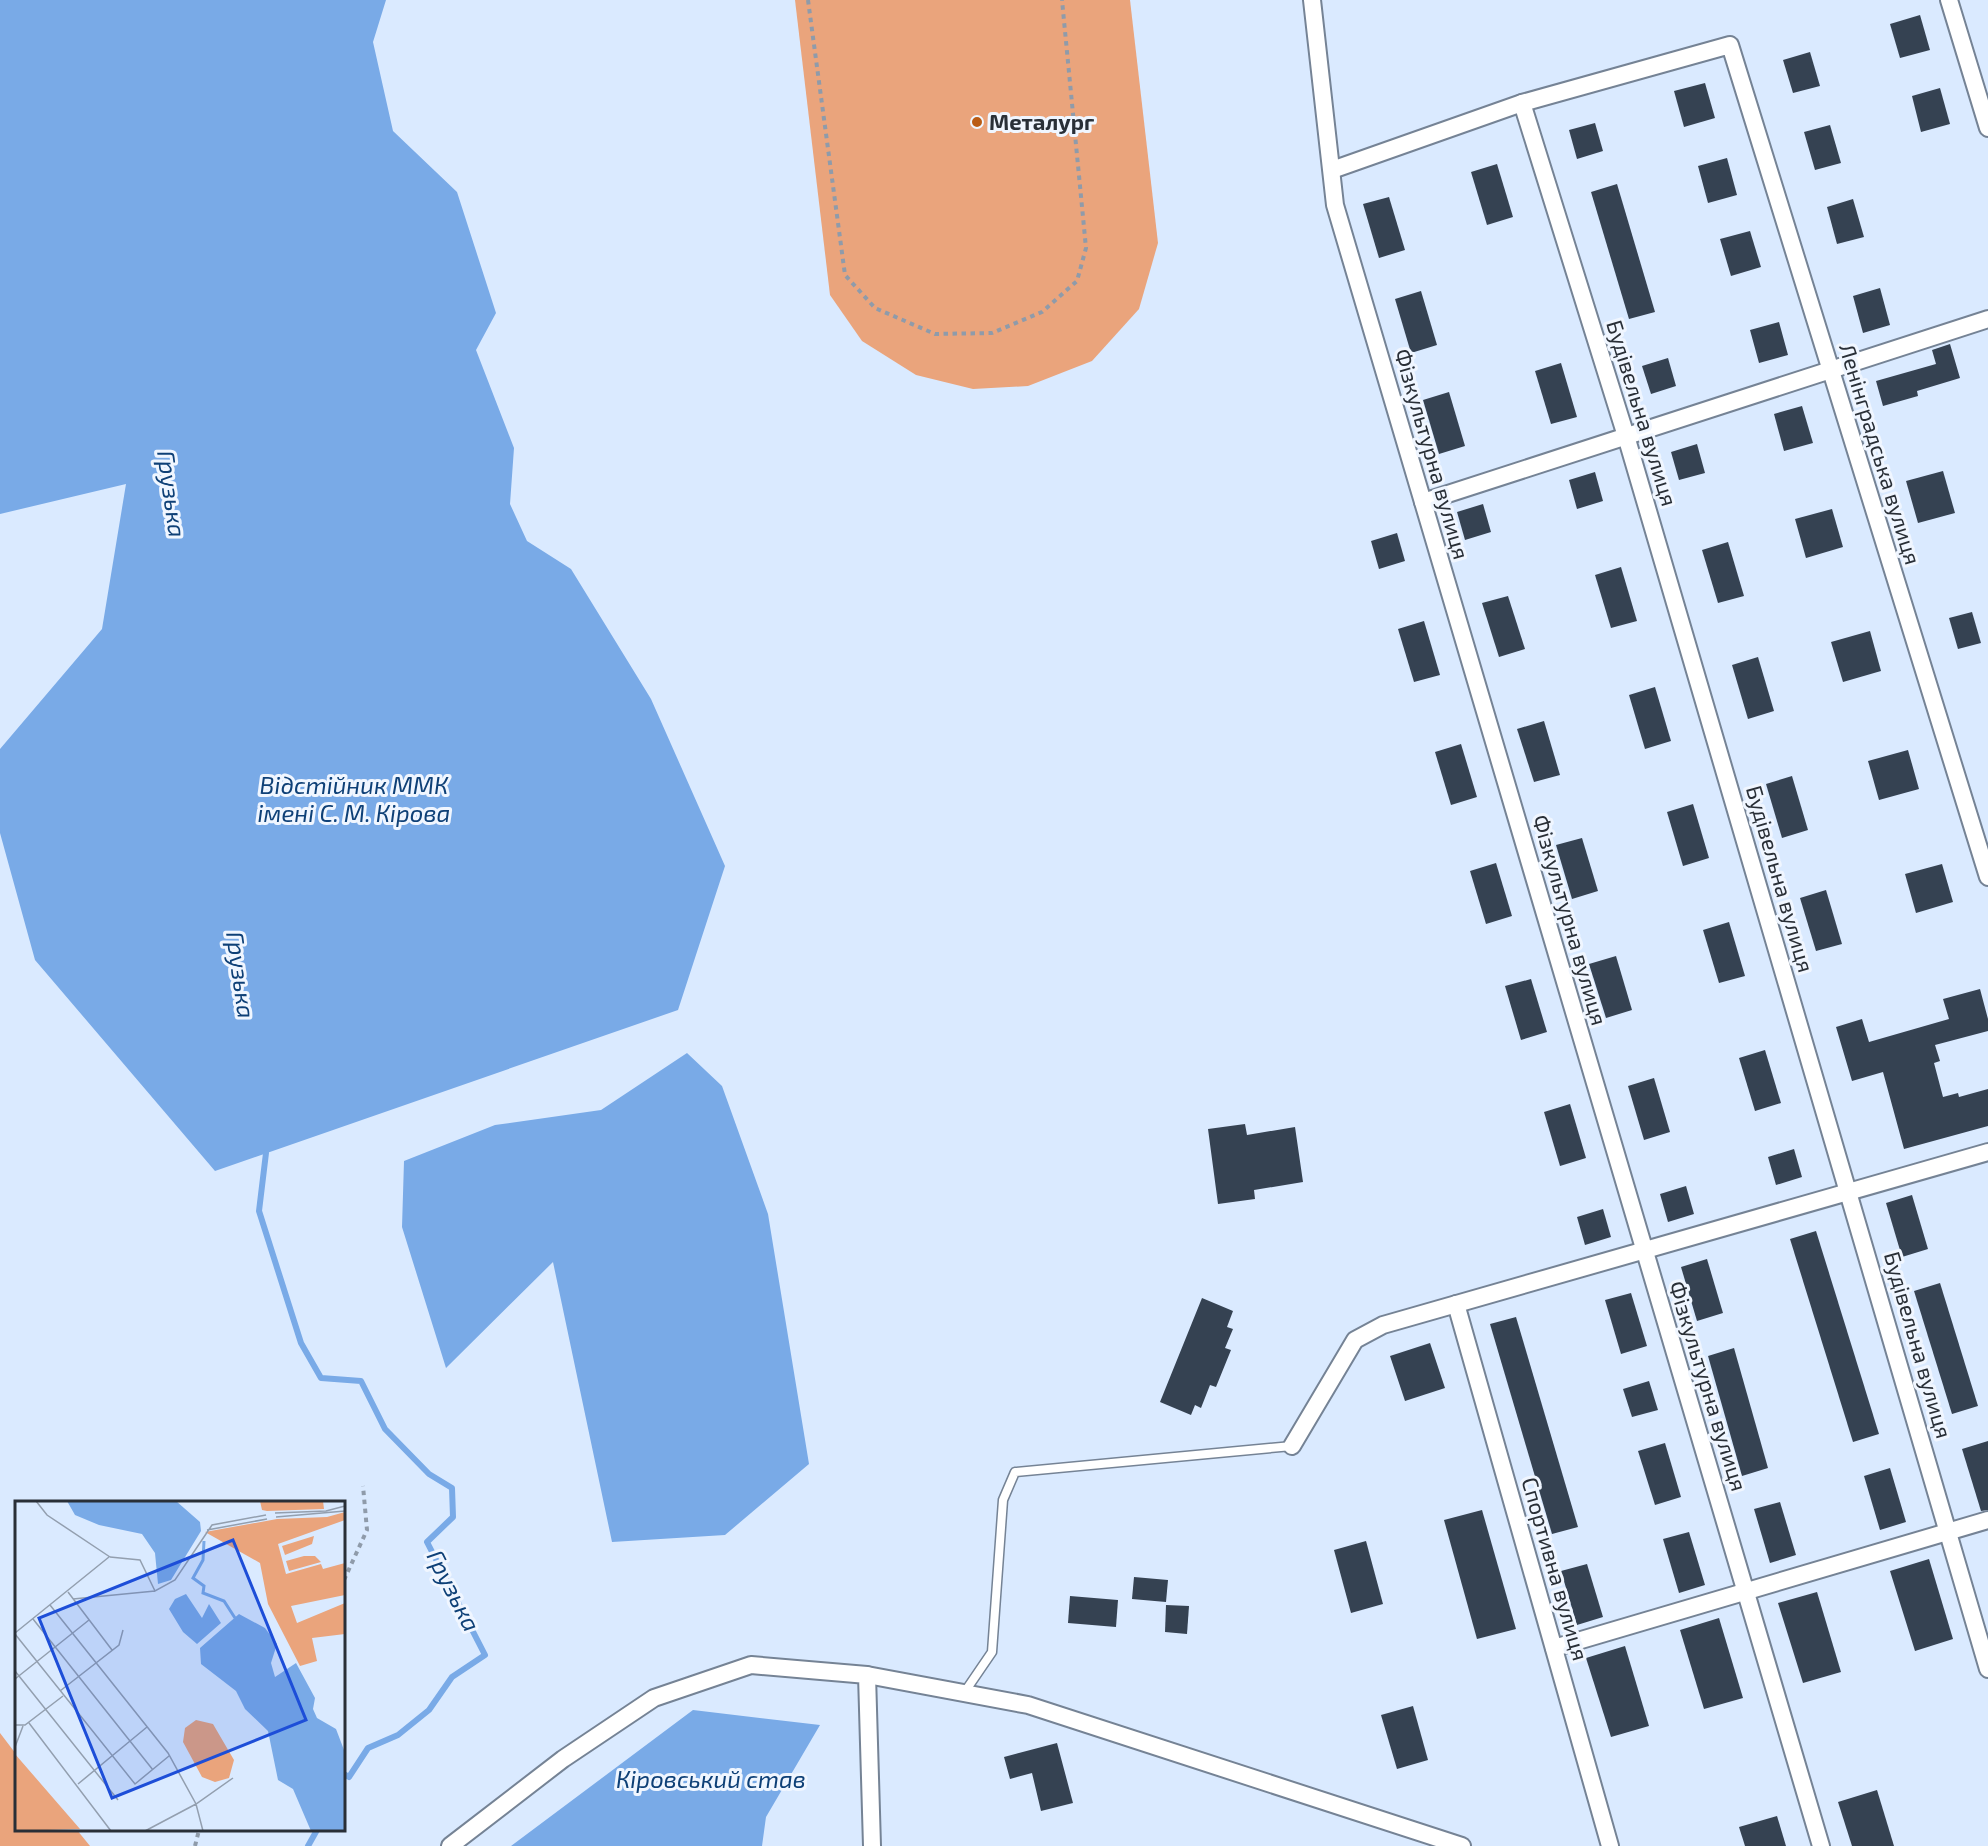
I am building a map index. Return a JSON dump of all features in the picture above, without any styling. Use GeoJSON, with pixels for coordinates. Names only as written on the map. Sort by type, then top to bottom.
{"type":"FeatureCollection","features":[{"type":"Feature","properties":{"kind":"street","name":"Фiзкультурна вулиця"},"geometry":{"type":"LineString","coordinates":[[1312,0],[1335,205],[1821,1846]]}},
{"type":"Feature","properties":{"kind":"street"},"geometry":{"type":"LineString","coordinates":[[1950,0],[1988,128]]}},
{"type":"Feature","properties":{"kind":"street","name":"Ленінградська вулиця"},"geometry":{"type":"LineString","coordinates":[[1522,103],[1730,45],[1988,877]]}},
{"type":"Feature","properties":{"kind":"street"},"geometry":{"type":"LineString","coordinates":[[1332,170],[1522,103]]}},
{"type":"Feature","properties":{"kind":"street","name":"Будівельна вулиця"},"geometry":{"type":"LineString","coordinates":[[1522,103],[1626,436],[1988,1669]]}},
{"type":"Feature","properties":{"kind":"street"},"geometry":{"type":"LineString","coordinates":[[1423,502],[1988,319]]}},
{"type":"Feature","properties":{"kind":"street"},"geometry":{"type":"LineString","coordinates":[[1292,1446],[1355,1340],[1383,1325],[1988,1152]]}},
{"type":"Feature","properties":{"kind":"street","name":"Спортивна вулиця"},"geometry":{"type":"LineString","coordinates":[[1456,1304],[1610,1846]]}},
{"type":"Feature","properties":{"kind":"street"},"geometry":{"type":"LineString","coordinates":[[1554,1648],[1988,1520]]}},
{"type":"Feature","properties":{"kind":"street"},"geometry":{"type":"LineString","coordinates":[[450,1846],[562,1759],[654,1698],[750,1665],[867,1675],[1028,1706],[1462,1846]]}},
{"type":"Feature","properties":{"kind":"street"},"geometry":{"type":"LineString","coordinates":[[867,1675],[872,1846]]}},
{"type":"Feature","properties":{"kind":"lane"},"geometry":{"type":"LineString","coordinates":[[964,1694],[992,1652],[1003,1500],[1015,1473],[1292,1446]]}},
{"type":"Feature","properties":{"kind":"path"},"geometry":{"type":"LineString","coordinates":[[808,0],[845,275],[875,308],[935,334],[992,333],[1042,312],[1077,281],[1086,248],[1062,0]]}},
{"type":"Feature","properties":{"kind":"path"},"geometry":{"type":"LineString","coordinates":[[345,1578],[367,1530],[363,1486]]}},
{"type":"Feature","properties":{"kind":"path"},"geometry":{"type":"LineString","coordinates":[[195,1846],[199,1831]]}},
{"type":"Feature","properties":{"kind":"shaded area","name":"Металург"},"geometry":{"type":"Polygon","coordinates":[[[795,0],[1130,0],[1158,243],[1139,309],[1092,361],[1028,386],[973,389],[916,375],[862,341],[830,295],[795,0]]]}},
{"type":"Feature","properties":{"kind":"shaded area"},"geometry":{"type":"Polygon","coordinates":[[[0,1733],[15,1753],[15,1831],[78,1831],[90,1846],[0,1846],[0,1733]]]}},
{"type":"Feature","properties":{"kind":"water","name":"Відстійник ММК імені С. М. Кірова"},"geometry":{"type":"Polygon","coordinates":[[[0,0],[386,0],[373,42],[393,131],[457,192],[496,313],[476,350],[514,448],[510,504],[527,541],[571,569],[651,699],[725,866],[678,1010],[215,1171],[35,960],[0,833],[0,749],[102,629],[126,484],[0,514],[0,0]]]}},
{"type":"Feature","properties":{"kind":"water"},"geometry":{"type":"Polygon","coordinates":[[[687,1053],[722,1086],[768,1214],[809,1464],[725,1535],[612,1542],[553,1262],[446,1368],[402,1227],[404,1161],[495,1125],[601,1110],[687,1053]]]}},
{"type":"Feature","properties":{"kind":"water","name":"Кіровський став"},"geometry":{"type":"Polygon","coordinates":[[[693,1710],[820,1725],[766,1817],[762,1846],[511,1846],[693,1710]]]}},
{"type":"Feature","properties":{"kind":"building"},"geometry":{"type":"Polygon","coordinates":[[[1920,15],[1930,50],[1900,58],[1890,24],[1920,15]]]}},
{"type":"Feature","properties":{"kind":"building"},"geometry":{"type":"Polygon","coordinates":[[[1810,52],[1820,86],[1793,93],[1783,60],[1810,52]]]}},
{"type":"Feature","properties":{"kind":"building"},"geometry":{"type":"Polygon","coordinates":[[[1705,83],[1715,118],[1684,127],[1674,91],[1705,83]]]}},
{"type":"Feature","properties":{"kind":"building"},"geometry":{"type":"Polygon","coordinates":[[[1940,88],[1950,124],[1921,132],[1912,96],[1940,88]]]}},
{"type":"Feature","properties":{"kind":"building"},"geometry":{"type":"Polygon","coordinates":[[[1595,123],[1603,151],[1577,159],[1569,130],[1595,123]]]}},
{"type":"Feature","properties":{"kind":"building"},"geometry":{"type":"Polygon","coordinates":[[[1830,125],[1841,163],[1815,170],[1804,132],[1830,125]]]}},
{"type":"Feature","properties":{"kind":"building"},"geometry":{"type":"Polygon","coordinates":[[[1727,158],[1737,195],[1708,203],[1698,166],[1727,158]]]}},
{"type":"Feature","properties":{"kind":"building"},"geometry":{"type":"Polygon","coordinates":[[[1497,164],[1513,217],[1487,225],[1471,172],[1497,164]]]}},
{"type":"Feature","properties":{"kind":"building"},"geometry":{"type":"Polygon","coordinates":[[[1617,184],[1655,312],[1629,319],[1591,192],[1617,184]]]}},
{"type":"Feature","properties":{"kind":"building"},"geometry":{"type":"Polygon","coordinates":[[[1389,197],[1405,250],[1379,258],[1363,204],[1389,197]]]}},
{"type":"Feature","properties":{"kind":"building"},"geometry":{"type":"Polygon","coordinates":[[[1853,199],[1864,237],[1837,244],[1827,207],[1853,199]]]}},
{"type":"Feature","properties":{"kind":"building"},"geometry":{"type":"Polygon","coordinates":[[[1750,231],[1761,267],[1731,276],[1720,239],[1750,231]]]}},
{"type":"Feature","properties":{"kind":"building"},"geometry":{"type":"Polygon","coordinates":[[[1880,288],[1890,325],[1863,333],[1853,296],[1880,288]]]}},
{"type":"Feature","properties":{"kind":"building"},"geometry":{"type":"Polygon","coordinates":[[[1421,291],[1437,345],[1411,353],[1395,299],[1421,291]]]}},
{"type":"Feature","properties":{"kind":"building"},"geometry":{"type":"Polygon","coordinates":[[[1779,322],[1788,355],[1759,363],[1750,330],[1779,322]]]}},
{"type":"Feature","properties":{"kind":"building"},"geometry":{"type":"Polygon","coordinates":[[[1950,344],[1960,378],[1917,391],[1918,396],[1883,406],[1876,381],[1936,364],[1932,350],[1950,344]]]}},
{"type":"Feature","properties":{"kind":"building"},"geometry":{"type":"Polygon","coordinates":[[[1668,358],[1676,386],[1651,394],[1642,366],[1668,358]]]}},
{"type":"Feature","properties":{"kind":"building"},"geometry":{"type":"Polygon","coordinates":[[[1561,363],[1577,417],[1551,424],[1535,371],[1561,363]]]}},
{"type":"Feature","properties":{"kind":"building"},"geometry":{"type":"Polygon","coordinates":[[[1449,392],[1465,446],[1439,454],[1423,400],[1449,392]]]}},
{"type":"Feature","properties":{"kind":"building"},"geometry":{"type":"Polygon","coordinates":[[[1802,406],[1813,443],[1784,451],[1774,414],[1802,406]]]}},
{"type":"Feature","properties":{"kind":"building"},"geometry":{"type":"Polygon","coordinates":[[[1697,444],[1705,473],[1679,480],[1671,452],[1697,444]]]}},
{"type":"Feature","properties":{"kind":"building"},"geometry":{"type":"Polygon","coordinates":[[[1943,471],[1955,513],[1918,523],[1906,481],[1943,471]]]}},
{"type":"Feature","properties":{"kind":"building"},"geometry":{"type":"Polygon","coordinates":[[[1595,472],[1603,501],[1577,509],[1569,480],[1595,472]]]}},
{"type":"Feature","properties":{"kind":"building"},"geometry":{"type":"Polygon","coordinates":[[[1483,504],[1491,532],[1465,540],[1457,512],[1483,504]]]}},
{"type":"Feature","properties":{"kind":"building"},"geometry":{"type":"Polygon","coordinates":[[[1832,509],[1843,547],[1806,558],[1795,519],[1832,509]]]}},
{"type":"Feature","properties":{"kind":"building"},"geometry":{"type":"Polygon","coordinates":[[[1397,533],[1405,561],[1379,569],[1371,541],[1397,533]]]}},
{"type":"Feature","properties":{"kind":"building"},"geometry":{"type":"Polygon","coordinates":[[[1728,542],[1744,596],[1718,603],[1702,550],[1728,542]]]}},
{"type":"Feature","properties":{"kind":"building"},"geometry":{"type":"Polygon","coordinates":[[[1621,567],[1637,621],[1611,628],[1595,575],[1621,567]]]}},
{"type":"Feature","properties":{"kind":"building"},"geometry":{"type":"Polygon","coordinates":[[[1508,596],[1525,649],[1499,657],[1482,603],[1508,596]]]}},
{"type":"Feature","properties":{"kind":"building"},"geometry":{"type":"Polygon","coordinates":[[[1972,612],[1981,643],[1958,649],[1949,618],[1972,612]]]}},
{"type":"Feature","properties":{"kind":"building"},"geometry":{"type":"Polygon","coordinates":[[[1424,621],[1440,675],[1414,682],[1398,629],[1424,621]]]}},
{"type":"Feature","properties":{"kind":"building"},"geometry":{"type":"Polygon","coordinates":[[[1870,631],[1881,671],[1843,682],[1831,642],[1870,631]]]}},
{"type":"Feature","properties":{"kind":"building"},"geometry":{"type":"Polygon","coordinates":[[[1758,657],[1774,711],[1748,719],[1732,665],[1758,657]]]}},
{"type":"Feature","properties":{"kind":"building"},"geometry":{"type":"Polygon","coordinates":[[[1655,687],[1671,741],[1645,749],[1629,695],[1655,687]]]}},
{"type":"Feature","properties":{"kind":"building"},"geometry":{"type":"Polygon","coordinates":[[[1544,721],[1560,775],[1534,782],[1517,729],[1544,721]]]}},
{"type":"Feature","properties":{"kind":"building"},"geometry":{"type":"Polygon","coordinates":[[[1461,744],[1477,797],[1451,805],[1435,752],[1461,744]]]}},
{"type":"Feature","properties":{"kind":"building"},"geometry":{"type":"Polygon","coordinates":[[[1908,750],[1919,789],[1879,800],[1868,761],[1908,750]]]}},
{"type":"Feature","properties":{"kind":"building"},"geometry":{"type":"Polygon","coordinates":[[[1792,776],[1808,830],[1782,838],[1766,784],[1792,776]]]}},
{"type":"Feature","properties":{"kind":"building"},"geometry":{"type":"Polygon","coordinates":[[[1693,804],[1709,858],[1683,866],[1667,812],[1693,804]]]}},
{"type":"Feature","properties":{"kind":"building"},"geometry":{"type":"Polygon","coordinates":[[[1582,838],[1598,891],[1572,899],[1556,845],[1582,838]]]}},
{"type":"Feature","properties":{"kind":"building"},"geometry":{"type":"Polygon","coordinates":[[[1496,863],[1512,916],[1486,924],[1470,871],[1496,863]]]}},
{"type":"Feature","properties":{"kind":"building"},"geometry":{"type":"Polygon","coordinates":[[[1942,864],[1953,902],[1916,913],[1905,874],[1942,864]]]}},
{"type":"Feature","properties":{"kind":"building"},"geometry":{"type":"Polygon","coordinates":[[[1826,890],[1842,944],[1816,951],[1800,898],[1826,890]]]}},
{"type":"Feature","properties":{"kind":"building"},"geometry":{"type":"Polygon","coordinates":[[[1729,922],[1745,976],[1719,983],[1703,930],[1729,922]]]}},
{"type":"Feature","properties":{"kind":"building"},"geometry":{"type":"Polygon","coordinates":[[[1616,956],[1632,1010],[1606,1018],[1589,964],[1616,956]]]}},
{"type":"Feature","properties":{"kind":"building"},"geometry":{"type":"Polygon","coordinates":[[[1531,979],[1547,1032],[1521,1040],[1505,986],[1531,979]]]}},
{"type":"Feature","properties":{"kind":"building"},"geometry":{"type":"Polygon","coordinates":[[[1980,989],[1988,1019],[1988,1031],[1935,1045],[1940,1061],[1934,1063],[1943,1097],[1958,1093],[1959,1097],[1988,1089],[1988,1126],[1904,1149],[1883,1072],[1852,1081],[1836,1027],[1862,1019],[1869,1042],[1949,1019],[1943,999],[1980,989]]]}},
{"type":"Feature","properties":{"kind":"building"},"geometry":{"type":"Polygon","coordinates":[[[1765,1050],[1781,1103],[1755,1111],[1739,1058],[1765,1050]]]}},
{"type":"Feature","properties":{"kind":"building"},"geometry":{"type":"Polygon","coordinates":[[[1654,1078],[1670,1132],[1644,1140],[1628,1086],[1654,1078]]]}},
{"type":"Feature","properties":{"kind":"building"},"geometry":{"type":"Polygon","coordinates":[[[1570,1104],[1586,1158],[1560,1166],[1544,1112],[1570,1104]]]}},
{"type":"Feature","properties":{"kind":"building"},"geometry":{"type":"Polygon","coordinates":[[[1245,1124],[1247,1135],[1295,1127],[1303,1182],[1254,1190],[1255,1199],[1218,1204],[1208,1129],[1245,1124]]]}},
{"type":"Feature","properties":{"kind":"building"},"geometry":{"type":"Polygon","coordinates":[[[1794,1149],[1802,1177],[1776,1185],[1768,1157],[1794,1149]]]}},
{"type":"Feature","properties":{"kind":"building"},"geometry":{"type":"Polygon","coordinates":[[[1686,1186],[1694,1214],[1668,1222],[1660,1194],[1686,1186]]]}},
{"type":"Feature","properties":{"kind":"building"},"geometry":{"type":"Polygon","coordinates":[[[1912,1195],[1928,1249],[1902,1257],[1886,1203],[1912,1195]]]}},
{"type":"Feature","properties":{"kind":"building"},"geometry":{"type":"Polygon","coordinates":[[[1603,1209],[1611,1237],[1585,1245],[1577,1217],[1603,1209]]]}},
{"type":"Feature","properties":{"kind":"building"},"geometry":{"type":"Polygon","coordinates":[[[1816,1231],[1879,1434],[1853,1442],[1790,1239],[1816,1231]]]}},
{"type":"Feature","properties":{"kind":"building"},"geometry":{"type":"Polygon","coordinates":[[[1707,1259],[1723,1313],[1697,1321],[1681,1267],[1707,1259]]]}},
{"type":"Feature","properties":{"kind":"building"},"geometry":{"type":"Polygon","coordinates":[[[1940,1283],[1978,1406],[1952,1414],[1914,1291],[1940,1283]]]}},
{"type":"Feature","properties":{"kind":"building"},"geometry":{"type":"Polygon","coordinates":[[[1631,1293],[1647,1346],[1621,1354],[1605,1300],[1631,1293]]]}},
{"type":"Feature","properties":{"kind":"building"},"geometry":{"type":"Polygon","coordinates":[[[1202,1298],[1233,1311],[1227,1327],[1233,1329],[1225,1348],[1231,1350],[1216,1387],[1210,1385],[1201,1408],[1195,1405],[1191,1415],[1160,1402],[1202,1298]]]}},
{"type":"Feature","properties":{"kind":"building"},"geometry":{"type":"Polygon","coordinates":[[[1516,1317],[1578,1527],[1552,1534],[1490,1324],[1516,1317]]]}},
{"type":"Feature","properties":{"kind":"building"},"geometry":{"type":"Polygon","coordinates":[[[1430,1343],[1445,1388],[1405,1401],[1390,1356],[1430,1343]]]}},
{"type":"Feature","properties":{"kind":"building"},"geometry":{"type":"Polygon","coordinates":[[[1734,1348],[1768,1468],[1742,1476],[1708,1356],[1734,1348]]]}},
{"type":"Feature","properties":{"kind":"building"},"geometry":{"type":"Polygon","coordinates":[[[1649,1381],[1658,1410],[1632,1417],[1623,1389],[1649,1381]]]}},
{"type":"Feature","properties":{"kind":"building"},"geometry":{"type":"Polygon","coordinates":[[[1988,1441],[1988,1510],[1981,1511],[1962,1449],[1988,1441]]]}},
{"type":"Feature","properties":{"kind":"building"},"geometry":{"type":"Polygon","coordinates":[[[1665,1443],[1681,1497],[1655,1505],[1638,1451],[1665,1443]]]}},
{"type":"Feature","properties":{"kind":"building"},"geometry":{"type":"Polygon","coordinates":[[[1890,1468],[1906,1522],[1880,1530],[1864,1476],[1890,1468]]]}},
{"type":"Feature","properties":{"kind":"building"},"geometry":{"type":"Polygon","coordinates":[[[1780,1502],[1796,1555],[1770,1563],[1754,1509],[1780,1502]]]}},
{"type":"Feature","properties":{"kind":"building"},"geometry":{"type":"Polygon","coordinates":[[[1482,1510],[1516,1629],[1477,1639],[1444,1520],[1482,1510]]]}},
{"type":"Feature","properties":{"kind":"building"},"geometry":{"type":"Polygon","coordinates":[[[1689,1532],[1705,1585],[1679,1593],[1663,1539],[1689,1532]]]}},
{"type":"Feature","properties":{"kind":"building"},"geometry":{"type":"Polygon","coordinates":[[[1366,1541],[1383,1604],[1351,1613],[1334,1550],[1366,1541]]]}},
{"type":"Feature","properties":{"kind":"building"},"geometry":{"type":"Polygon","coordinates":[[[1929,1559],[1953,1639],[1915,1651],[1890,1571],[1929,1559]]]}},
{"type":"Feature","properties":{"kind":"building"},"geometry":{"type":"Polygon","coordinates":[[[1587,1564],[1603,1617],[1577,1625],[1561,1571],[1587,1564]]]}},
{"type":"Feature","properties":{"kind":"building"},"geometry":{"type":"Polygon","coordinates":[[[1134,1577],[1168,1580],[1166,1602],[1132,1599],[1134,1577]]]}},
{"type":"Feature","properties":{"kind":"building"},"geometry":{"type":"Polygon","coordinates":[[[1817,1592],[1841,1672],[1803,1683],[1778,1603],[1817,1592]]]}},
{"type":"Feature","properties":{"kind":"building"},"geometry":{"type":"Polygon","coordinates":[[[1070,1596],[1118,1600],[1116,1627],[1068,1623],[1070,1596]]]}},
{"type":"Feature","properties":{"kind":"building"},"geometry":{"type":"Polygon","coordinates":[[[1166,1605],[1189,1606],[1187,1634],[1165,1632],[1166,1605]]]}},
{"type":"Feature","properties":{"kind":"building"},"geometry":{"type":"Polygon","coordinates":[[[1719,1618],[1743,1698],[1704,1709],[1680,1630],[1719,1618]]]}},
{"type":"Feature","properties":{"kind":"building"},"geometry":{"type":"Polygon","coordinates":[[[1625,1646],[1649,1726],[1611,1737],[1586,1658],[1625,1646]]]}},
{"type":"Feature","properties":{"kind":"building"},"geometry":{"type":"Polygon","coordinates":[[[1413,1706],[1428,1760],[1397,1769],[1381,1715],[1413,1706]]]}},
{"type":"Feature","properties":{"kind":"building"},"geometry":{"type":"Polygon","coordinates":[[[1057,1743],[1073,1803],[1041,1811],[1032,1773],[1010,1779],[1004,1757],[1057,1743]]]}},
{"type":"Feature","properties":{"kind":"building"},"geometry":{"type":"Polygon","coordinates":[[[1877,1790],[1894,1846],[1852,1846],[1838,1802],[1877,1790]]]}},
{"type":"Feature","properties":{"kind":"building"},"geometry":{"type":"Polygon","coordinates":[[[1777,1816],[1786,1846],[1745,1846],[1739,1827],[1777,1816]]]}},
{"type":"Feature","properties":{"kind":"waterway","name":"Грузька"},"geometry":{"type":"LineString","coordinates":[[266,1153],[259,1211],[301,1343],[321,1378],[361,1381],[385,1429],[429,1474],[452,1488],[453,1517],[427,1542],[485,1655],[452,1677],[429,1710],[398,1735],[368,1748],[349,1777],[345,1775]]}},
{"type":"Feature","properties":{"kind":"waterway","name":"Грузька"},"geometry":{"type":"LineString","coordinates":[[308,1846],[316,1831]]}},
{"type":"Feature","properties":{"kind":"place","name":"Металург"},"geometry":{"type":"Point","coordinates":[977,122]}}]}
